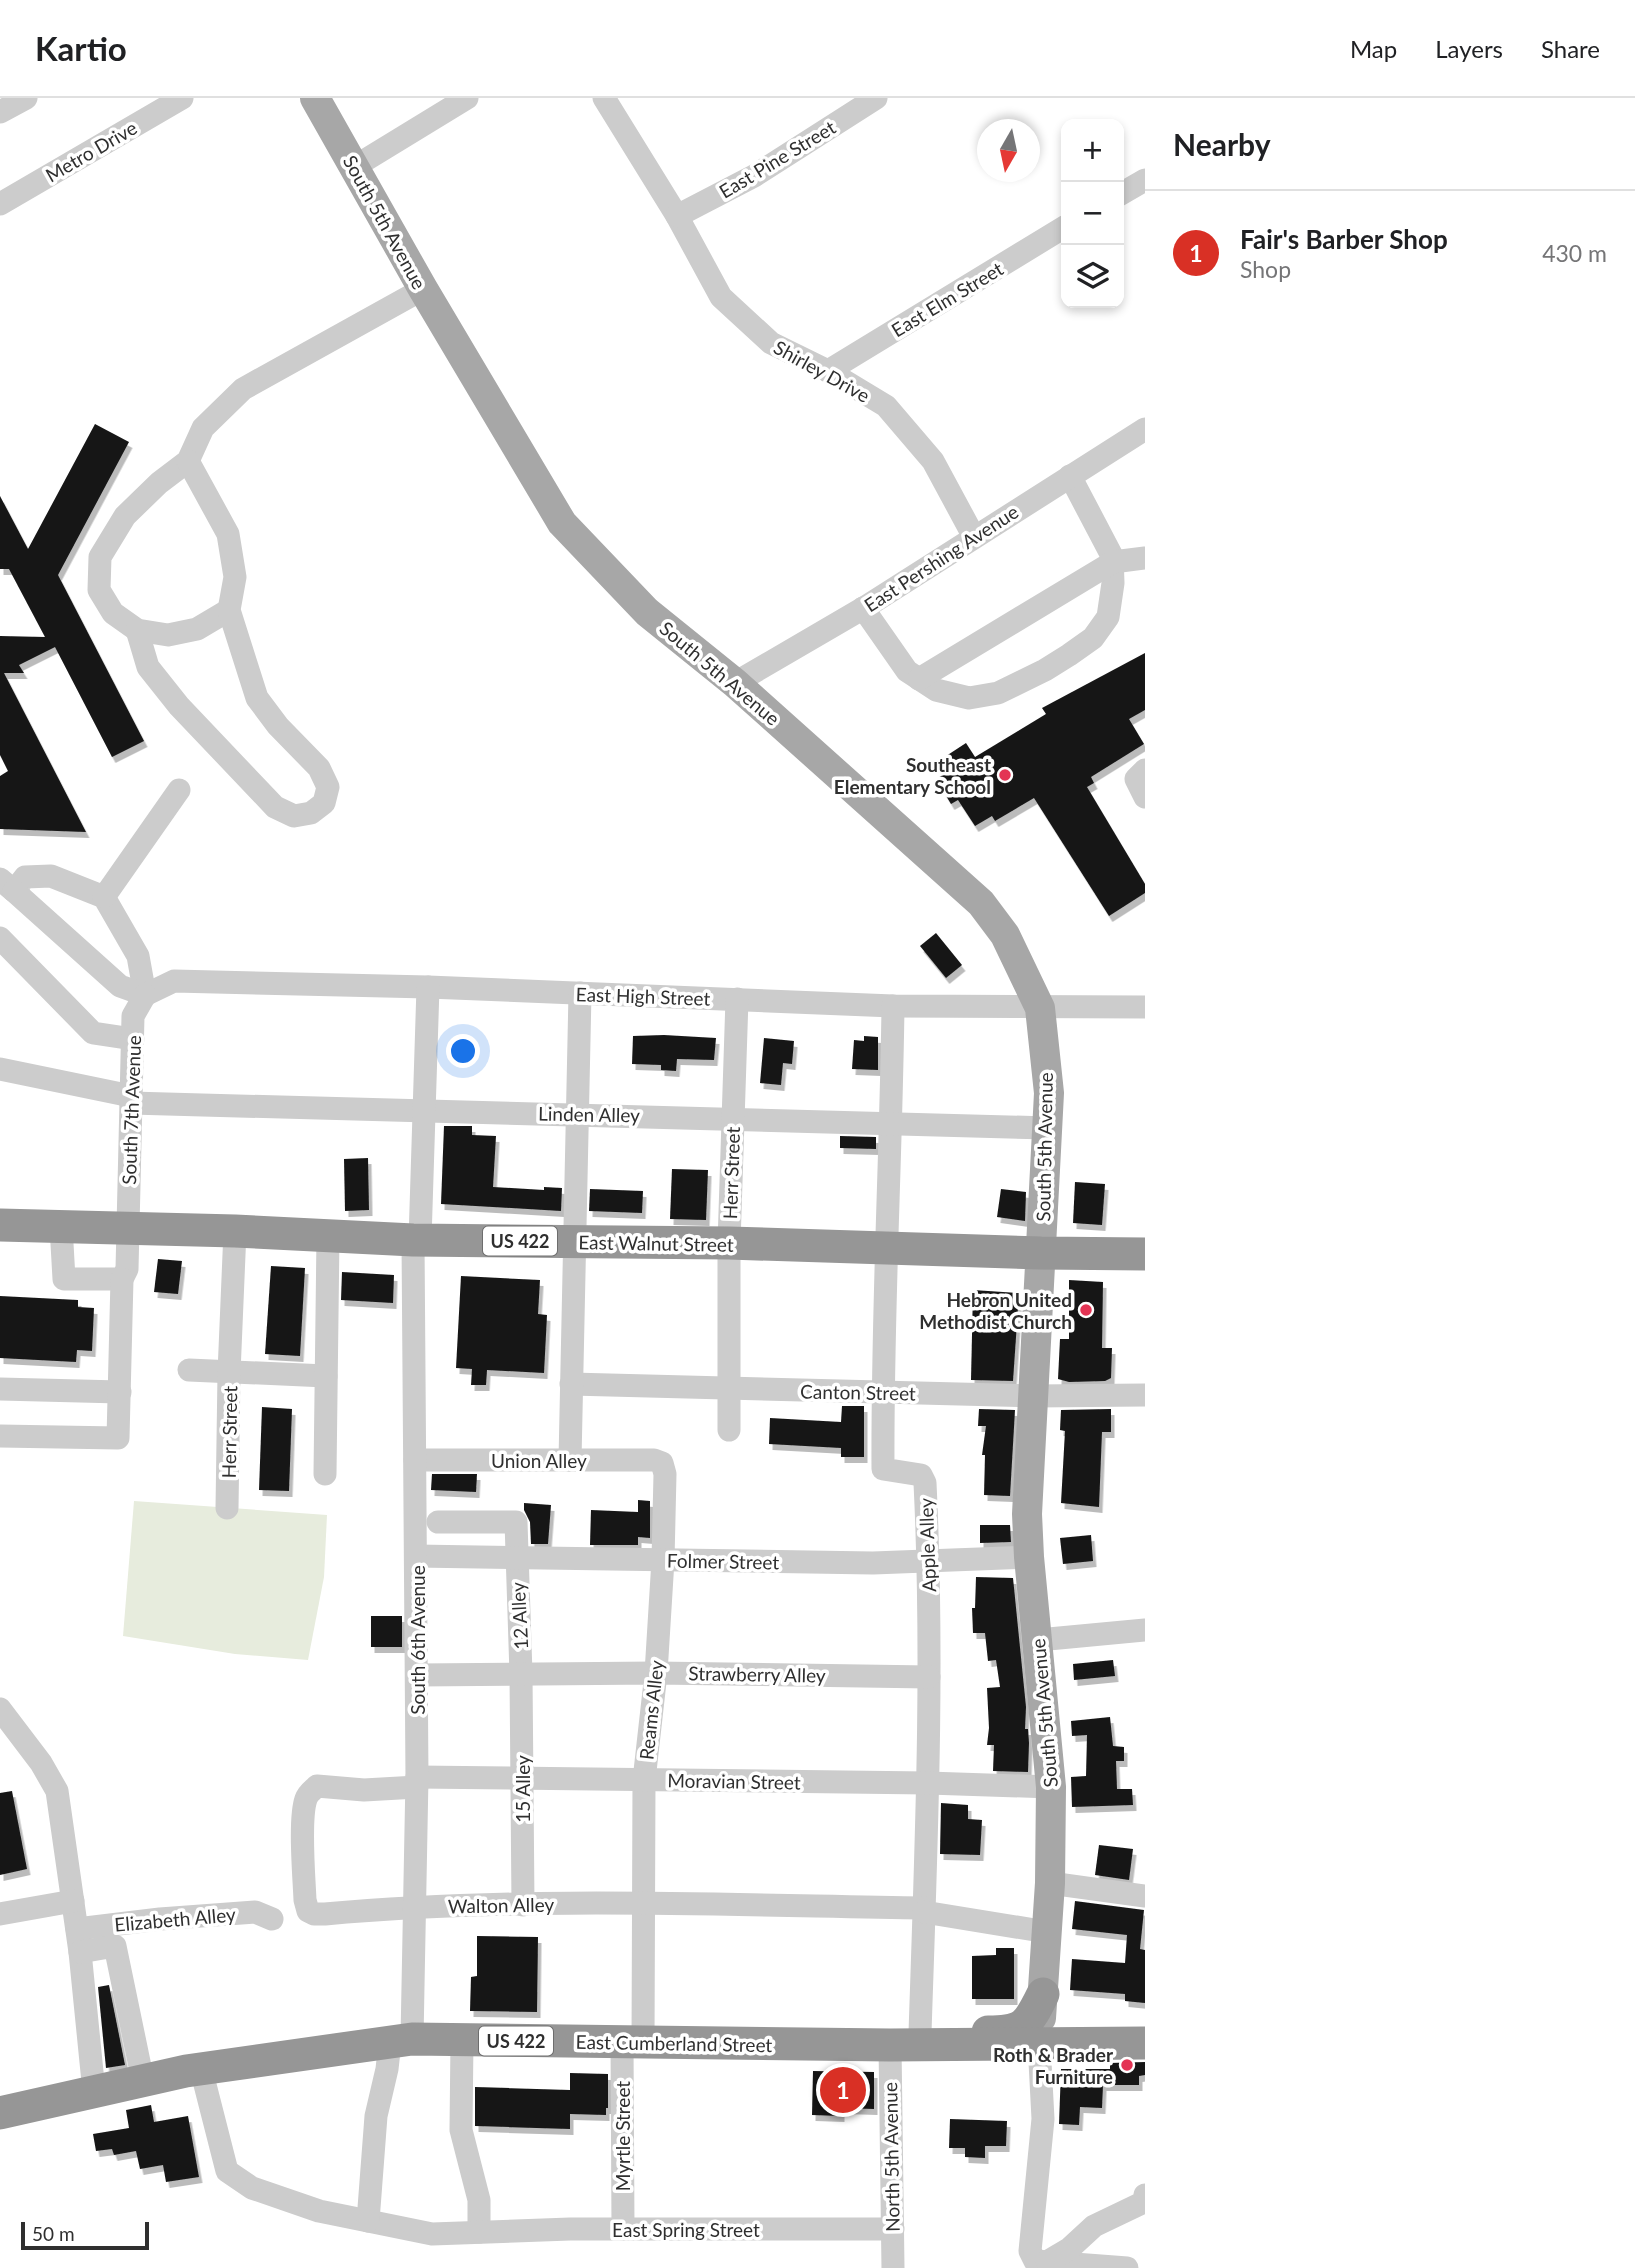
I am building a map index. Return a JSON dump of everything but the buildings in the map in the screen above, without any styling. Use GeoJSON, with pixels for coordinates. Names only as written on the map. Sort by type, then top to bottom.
{"type":"FeatureCollection","features":[{"type":"Feature","properties":{"kind":"highway","name":"East Walnut Street"},"geometry":{"type":"LineString","coordinates":[[0,1225],[235,1231],[416,1240],[729,1243],[1145,1254]]}},
{"type":"Feature","properties":{"kind":"highway"},"geometry":{"type":"LineString","coordinates":[[905,2039],[1010,2032],[1023,2027],[1032,2017],[1043,1994]]}},
{"type":"Feature","properties":{"kind":"highway","name":"East Cumberland Street"},"geometry":{"type":"LineString","coordinates":[[0,2113],[201,2069],[401,2041],[632,2043],[905,2039],[1145,2043]]}},
{"type":"Feature","properties":{"kind":"main road","name":"South 5th Avenue"},"geometry":{"type":"LineString","coordinates":[[315,98],[423,289],[562,523],[647,612],[735,683],[981,903],[1005,935],[1040,1008],[1049,1093],[1027,1514],[1051,1787],[1050,1883],[1039,2043]]}},
{"type":"Feature","properties":{"kind":"street"},"geometry":{"type":"LineString","coordinates":[[0,112],[26,98]]}},
{"type":"Feature","properties":{"kind":"street","name":"Metro Drive"},"geometry":{"type":"LineString","coordinates":[[0,204],[181,98]]}},
{"type":"Feature","properties":{"kind":"street"},"geometry":{"type":"LineString","coordinates":[[354,167],[467,98]]}},
{"type":"Feature","properties":{"kind":"street","name":"Shirley Drive"},"geometry":{"type":"LineString","coordinates":[[604,98],[677,216],[721,297],[771,343],[828,371],[886,406],[933,461],[974,537]]}},
{"type":"Feature","properties":{"kind":"street","name":"East Pine Street"},"geometry":{"type":"LineString","coordinates":[[677,216],[754,176],[876,98]]}},
{"type":"Feature","properties":{"kind":"street"},"geometry":{"type":"LineString","coordinates":[[1124,192],[1145,180]]}},
{"type":"Feature","properties":{"kind":"street","name":"East Elm Street"},"geometry":{"type":"LineString","coordinates":[[828,371],[1061,229]]}},
{"type":"Feature","properties":{"kind":"street"},"geometry":{"type":"LineString","coordinates":[[229,610],[197,629],[168,635],[136,630],[113,613],[99,590],[100,557],[125,516],[159,483],[188,461],[203,428],[243,390],[423,289]]}},
{"type":"Feature","properties":{"kind":"street","name":"East Pershing Avenue"},"geometry":{"type":"LineString","coordinates":[[735,683],[863,608],[1145,429]]}},
{"type":"Feature","properties":{"kind":"street"},"geometry":{"type":"LineString","coordinates":[[136,630],[148,667],[198,726],[275,807],[294,816],[311,813],[324,803],[327,787],[319,768],[278,726],[257,698],[229,610],[234,577],[228,534],[188,461]]}},
{"type":"Feature","properties":{"kind":"street"},"geometry":{"type":"LineString","coordinates":[[863,608],[907,671],[936,690],[969,698],[998,693],[1045,670],[1093,638],[1108,617],[1113,583],[1112,556],[1070,476]]}},
{"type":"Feature","properties":{"kind":"street"},"geometry":{"type":"LineString","coordinates":[[919,679],[1113,562],[1145,558]]}},
{"type":"Feature","properties":{"kind":"street"},"geometry":{"type":"LineString","coordinates":[[1145,770],[1136,779],[1145,797]]}},
{"type":"Feature","properties":{"kind":"street"},"geometry":{"type":"LineString","coordinates":[[104,897],[179,790]]}},
{"type":"Feature","properties":{"kind":"street"},"geometry":{"type":"LineString","coordinates":[[51,876],[104,897],[138,956],[145,995],[120,986],[7,885],[26,877],[51,876]]}},
{"type":"Feature","properties":{"kind":"street"},"geometry":{"type":"LineString","coordinates":[[0,938],[93,1033],[133,1039]]}},
{"type":"Feature","properties":{"kind":"street","name":"East High Street"},"geometry":{"type":"LineString","coordinates":[[145,995],[174,981],[428,987],[893,1006],[1145,1007]]}},
{"type":"Feature","properties":{"kind":"street","name":"South 6th Avenue"},"geometry":{"type":"LineString","coordinates":[[368,2221],[376,2116],[387,2069],[401,2041],[415,1906],[416,1240],[428,987]]}},
{"type":"Feature","properties":{"kind":"street"},"geometry":{"type":"LineString","coordinates":[[570,1460],[580,993]]}},
{"type":"Feature","properties":{"kind":"street","name":"South 7th Avenue"},"geometry":{"type":"LineString","coordinates":[[0,1436],[118,1438],[122,1279],[127,1269],[133,1016],[145,995]]}},
{"type":"Feature","properties":{"kind":"street","name":"Herr Street"},"geometry":{"type":"LineString","coordinates":[[729,1430],[729,1243],[737,999]]}},
{"type":"Feature","properties":{"kind":"street","name":"Apple Alley"},"geometry":{"type":"LineString","coordinates":[[893,1006],[883,1469],[921,1475],[925,1483],[928,1561],[928,1783],[924,1910],[905,2039]]}},
{"type":"Feature","properties":{"kind":"street","name":"Linden Alley"},"geometry":{"type":"LineString","coordinates":[[0,1070],[131,1100],[1048,1128]]}},
{"type":"Feature","properties":{"kind":"street"},"geometry":{"type":"LineString","coordinates":[[61,1226],[64,1279],[122,1279]]}},
{"type":"Feature","properties":{"kind":"street","name":"Herr Street"},"geometry":{"type":"LineString","coordinates":[[228,1507],[229,1373],[235,1231]]}},
{"type":"Feature","properties":{"kind":"street"},"geometry":{"type":"LineString","coordinates":[[325,1474],[328,1236]]}},
{"type":"Feature","properties":{"kind":"street"},"geometry":{"type":"LineString","coordinates":[[189,1370],[326,1376]]}},
{"type":"Feature","properties":{"kind":"street","name":"Canton Street"},"geometry":{"type":"LineString","coordinates":[[571,1384],[1034,1396],[1145,1395]]}},
{"type":"Feature","properties":{"kind":"street"},"geometry":{"type":"LineString","coordinates":[[0,1390],[120,1392]]}},
{"type":"Feature","properties":{"kind":"street","name":"Union Alley"},"geometry":{"type":"LineString","coordinates":[[415,1460],[654,1460],[662,1463]]}},
{"type":"Feature","properties":{"kind":"street","name":"Reams Alley"},"geometry":{"type":"LineString","coordinates":[[632,2043],[643,1904],[644,1780],[656,1673],[663,1560],[665,1474],[662,1463]]}},
{"type":"Feature","properties":{"kind":"street","name":"12 Alley"},"geometry":{"type":"LineString","coordinates":[[438,1522],[516,1522],[521,1674]]}},
{"type":"Feature","properties":{"kind":"street","name":"Folmer Street"},"geometry":{"type":"LineString","coordinates":[[416,1556],[873,1563],[1029,1557]]}},
{"type":"Feature","properties":{"kind":"street"},"geometry":{"type":"LineString","coordinates":[[1038,1640],[1145,1630]]}},
{"type":"Feature","properties":{"kind":"street","name":"Strawberry Alley"},"geometry":{"type":"LineString","coordinates":[[417,1675],[656,1673],[929,1676]]}},
{"type":"Feature","properties":{"kind":"street","name":"15 Alley"},"geometry":{"type":"LineString","coordinates":[[521,1674],[523,1905]]}},
{"type":"Feature","properties":{"kind":"street"},"geometry":{"type":"LineString","coordinates":[[0,1709],[41,1763],[57,1791],[78,1941],[94,2092]]}},
{"type":"Feature","properties":{"kind":"street","name":"Moravian Street"},"geometry":{"type":"LineString","coordinates":[[417,1782],[520,1778],[1051,1787]]}},
{"type":"Feature","properties":{"kind":"street","name":"Walton Alley"},"geometry":{"type":"LineString","coordinates":[[417,1782],[364,1790],[317,1786],[307,1797],[304,1814],[305,1899],[308,1911],[325,1914],[415,1906],[643,1904],[924,1910],[1047,1932]]}},
{"type":"Feature","properties":{"kind":"street"},"geometry":{"type":"LineString","coordinates":[[1050,1883],[1145,1896]]}},
{"type":"Feature","properties":{"kind":"street"},"geometry":{"type":"LineString","coordinates":[[0,1914],[73,1901]]}},
{"type":"Feature","properties":{"kind":"street","name":"Elizabeth Alley"},"geometry":{"type":"LineString","coordinates":[[78,1941],[160,1919],[255,1912],[272,1919]]}},
{"type":"Feature","properties":{"kind":"street"},"geometry":{"type":"LineString","coordinates":[[78,1941],[115,1945],[143,2081]]}},
{"type":"Feature","properties":{"kind":"street","name":"North 5th Avenue"},"geometry":{"type":"LineString","coordinates":[[892,2268],[905,2039]]}},
{"type":"Feature","properties":{"kind":"street"},"geometry":{"type":"LineString","coordinates":[[462,2040],[461,2130],[479,2200],[479,2232]]}},
{"type":"Feature","properties":{"kind":"street","name":"Myrtle Street"},"geometry":{"type":"LineString","coordinates":[[622,2229],[632,2043]]}},
{"type":"Feature","properties":{"kind":"street"},"geometry":{"type":"LineString","coordinates":[[1039,2043],[1043,2119],[1030,2251],[1035,2261],[1127,2268]]}},
{"type":"Feature","properties":{"kind":"street","name":"East Spring Street"},"geometry":{"type":"LineString","coordinates":[[201,2069],[227,2171],[252,2188],[318,2211],[432,2234],[622,2229],[893,2229]]}},
{"type":"Feature","properties":{"kind":"street"},"geometry":{"type":"LineString","coordinates":[[1047,2262],[1069,2249],[1094,2226],[1144,2202],[1145,2195]]}},
{"type":"Feature","properties":{"kind":"shaded area"},"geometry":{"type":"Polygon","coordinates":[[[134,1501],[327,1515],[324,1577],[308,1660],[235,1654],[123,1636],[134,1501]]]}},
{"type":"Feature","properties":{"kind":"place","name":"Southeast Elementary School"},"geometry":{"type":"Point","coordinates":[1005,775]}},
{"type":"Feature","properties":{"kind":"place","name":"Hebron United Methodist Church"},"geometry":{"type":"Point","coordinates":[1086,1310]}},
{"type":"Feature","properties":{"kind":"place","name":"Roth & Brader Furniture"},"geometry":{"type":"Point","coordinates":[1127,2065]}},
{"type":"Feature","properties":{"kind":"place","name":"Fair's Barber Shop"},"geometry":{"type":"Point","coordinates":[843,2090]}}]}
